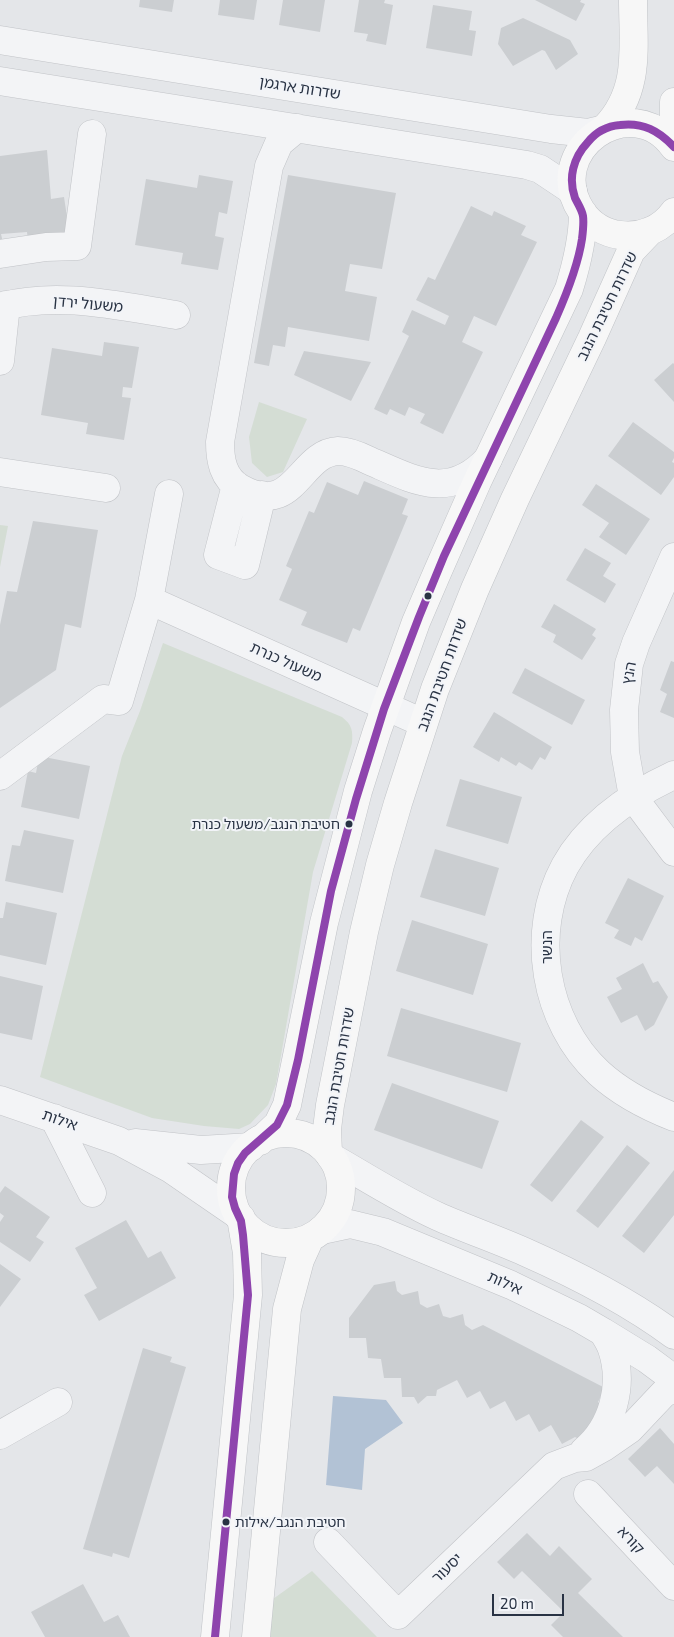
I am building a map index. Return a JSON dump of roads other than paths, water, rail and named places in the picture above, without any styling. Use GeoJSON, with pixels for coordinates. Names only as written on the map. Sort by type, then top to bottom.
{"type":"FeatureCollection","features":[{"type":"Feature","properties":{"kind":"main road"},"geometry":{"type":"LineString","coordinates":[[215,1637],[248,1295],[246,1253],[240,1217],[232,1194],[232,1184],[238,1164],[255,1144],[278,1124],[287,1105],[338,864],[358,791],[385,706],[433,581],[569,288],[580,252],[583,228],[572,175],[578,154],[592,137],[613,120],[630,88],[633,60],[633,0]]}},
{"type":"Feature","properties":{"kind":"main road"},"geometry":{"type":"LineString","coordinates":[[674,102],[674,138]]}},
{"type":"Feature","properties":{"kind":"main road"},"geometry":{"type":"LineString","coordinates":[[603,129],[622,123],[644,125],[663,135],[674,147]]}},
{"type":"Feature","properties":{"kind":"main road"},"geometry":{"type":"LineString","coordinates":[[578,202],[593,224],[613,234],[634,236],[665,223]]}},
{"type":"Feature","properties":{"kind":"main road","name":"שדרות חטיבת הנגב"},"geometry":{"type":"LineString","coordinates":[[330,1155],[327,1129],[330,1105],[364,932],[398,803],[423,724],[458,629],[515,499],[631,252],[665,223]]}},
{"type":"Feature","properties":{"kind":"main road"},"geometry":{"type":"LineString","coordinates":[[255,1144],[270,1136],[281,1134],[301,1136],[311,1140],[330,1155],[339,1172],[341,1193],[335,1213],[316,1234],[300,1260],[287,1309],[256,1637]]}},
{"type":"Feature","properties":{"kind":"main road"},"geometry":{"type":"LineString","coordinates":[[240,1217],[252,1232],[271,1241],[292,1243],[316,1234]]}},
{"type":"Feature","properties":{"kind":"street","name":"שדרות ארגמן"},"geometry":{"type":"LineString","coordinates":[[0,40],[551,129],[588,133],[603,129]]}},
{"type":"Feature","properties":{"kind":"street"},"geometry":{"type":"LineString","coordinates":[[0,80],[527,166],[547,174],[578,202]]}},
{"type":"Feature","properties":{"kind":"street"},"geometry":{"type":"LineString","coordinates":[[297,128],[279,143],[269,166],[220,442],[220,460],[226,475],[236,485],[248,492],[262,495],[276,494],[289,489],[317,459],[331,452],[339,451],[357,455],[411,478],[432,483],[452,482],[469,476],[476,472],[488,459]]}},
{"type":"Feature","properties":{"kind":"street"},"geometry":{"type":"LineString","coordinates":[[0,254],[46,247],[77,246],[92,134]]}},
{"type":"Feature","properties":{"kind":"street","name":"משעול ירדן"},"geometry":{"type":"LineString","coordinates":[[3,306],[24,302],[59,300],[99,303],[176,315]]}},
{"type":"Feature","properties":{"kind":"street"},"geometry":{"type":"LineString","coordinates":[[0,361],[3,306]]}},
{"type":"Feature","properties":{"kind":"street"},"geometry":{"type":"LineString","coordinates":[[0,472],[106,488]]}},
{"type":"Feature","properties":{"kind":"street"},"geometry":{"type":"LineString","coordinates":[[236,485],[218,555],[245,565],[262,495]]}},
{"type":"Feature","properties":{"kind":"street"},"geometry":{"type":"LineString","coordinates":[[0,776],[103,699],[119,701],[149,600],[169,494]]}},
{"type":"Feature","properties":{"kind":"street","name":"הנץ"},"geometry":{"type":"LineString","coordinates":[[633,797],[624,732],[625,687],[629,664],[636,643],[674,557]]}},
{"type":"Feature","properties":{"kind":"street","name":"משעול כנרת"},"geometry":{"type":"LineString","coordinates":[[149,600],[423,724]]}},
{"type":"Feature","properties":{"kind":"street","name":"הנשר"},"geometry":{"type":"LineString","coordinates":[[674,775],[650,786],[615,808],[587,835],[565,866],[551,900],[545,936],[547,975],[559,1016],[576,1046],[598,1072],[624,1093],[653,1109],[674,1117]]}},
{"type":"Feature","properties":{"kind":"street"},"geometry":{"type":"LineString","coordinates":[[633,797],[674,852]]}},
{"type":"Feature","properties":{"kind":"street","name":"אילות"},"geometry":{"type":"LineString","coordinates":[[1,1106],[54,1118],[119,1141],[171,1169],[240,1217]]}},
{"type":"Feature","properties":{"kind":"street"},"geometry":{"type":"LineString","coordinates":[[54,1118],[92,1193]]}},
{"type":"Feature","properties":{"kind":"street","name":"אילות"},"geometry":{"type":"LineString","coordinates":[[119,1141],[184,1149],[218,1150],[255,1144]]}},
{"type":"Feature","properties":{"kind":"street"},"geometry":{"type":"LineString","coordinates":[[330,1155],[405,1200],[438,1216],[526,1252],[596,1287],[674,1334]]}},
{"type":"Feature","properties":{"kind":"street","name":"אילות"},"geometry":{"type":"LineString","coordinates":[[316,1234],[350,1224],[384,1232],[511,1285],[579,1318],[647,1359],[674,1379]]}},
{"type":"Feature","properties":{"kind":"street","name":"יסעור"},"geometry":{"type":"LineString","coordinates":[[575,1458],[596,1442],[604,1429],[617,1390],[617,1367],[612,1347],[603,1332]]}},
{"type":"Feature","properties":{"kind":"street","name":"יסעור"},"geometry":{"type":"LineString","coordinates":[[328,1542],[398,1615],[554,1466],[575,1458],[586,1457],[617,1438],[630,1429],[664,1393],[674,1389]]}},
{"type":"Feature","properties":{"kind":"street"},"geometry":{"type":"LineString","coordinates":[[0,1435],[58,1402]]}},
{"type":"Feature","properties":{"kind":"street","name":"קורא"},"geometry":{"type":"LineString","coordinates":[[588,1494],[674,1586]]}},
{"type":"Feature","properties":{"kind":"water"},"geometry":{"type":"Polygon","coordinates":[[[333,1396],[386,1400],[403,1423],[365,1449],[362,1490],[326,1485],[333,1396]]]}},
{"type":"Feature","properties":{"kind":"place","name":"חטיבת הנגב/משעול כנרת"},"geometry":{"type":"Point","coordinates":[349,824]}},
{"type":"Feature","properties":{"kind":"place","name":"חטיבת הנגב/אילות"},"geometry":{"type":"Point","coordinates":[226,1522]}}]}
